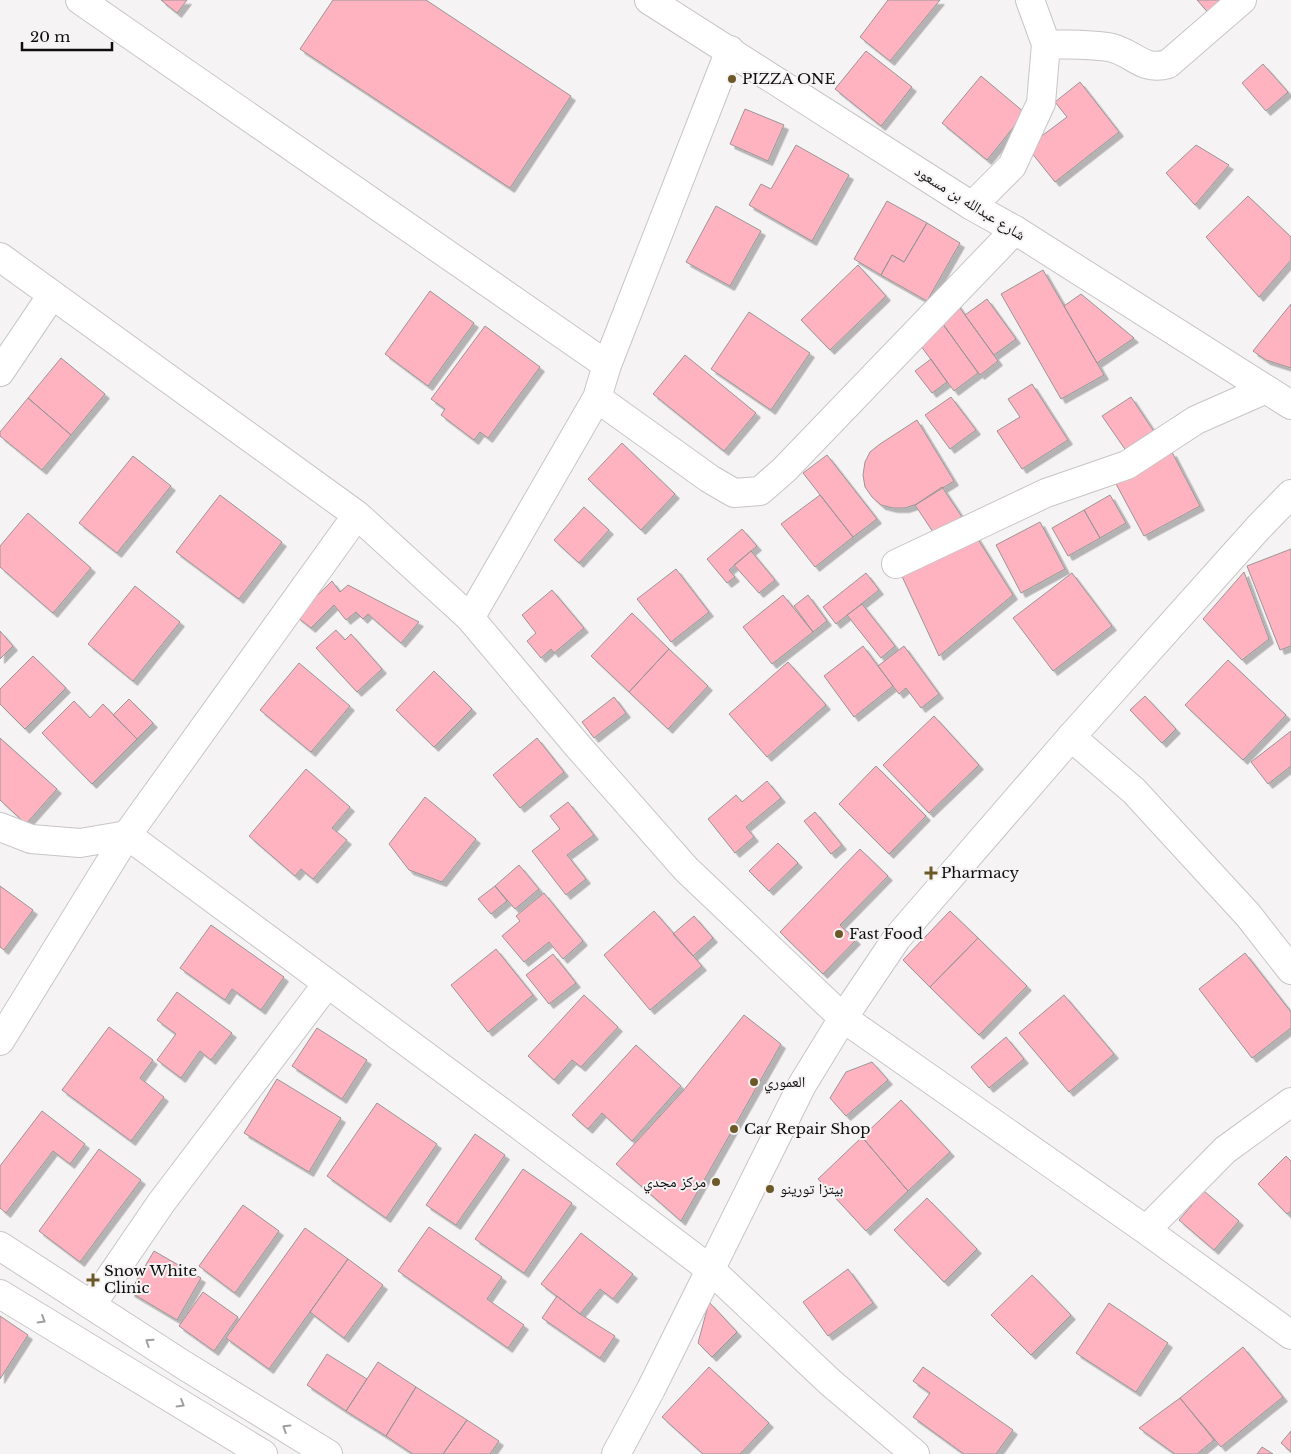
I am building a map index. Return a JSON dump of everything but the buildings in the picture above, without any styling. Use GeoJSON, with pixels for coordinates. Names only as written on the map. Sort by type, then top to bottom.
{"type":"FeatureCollection","features":[{"type":"Feature","properties":{"kind":"street"},"geometry":{"type":"LineString","coordinates":[[80,0],[607,365]]}},
{"type":"Feature","properties":{"kind":"street","name":"شارع عبدالله بن مسعود"},"geometry":{"type":"LineString","coordinates":[[649,0],[972,206],[1015,230],[1264,390],[1291,405]]}},
{"type":"Feature","properties":{"kind":"street"},"geometry":{"type":"LineString","coordinates":[[972,206],[1012,166],[1041,103],[1046,44],[1030,0]]}},
{"type":"Feature","properties":{"kind":"street"},"geometry":{"type":"LineString","coordinates":[[1046,44],[1110,47],[1134,57],[1145,66],[1156,68],[1168,64],[1242,0]]}},
{"type":"Feature","properties":{"kind":"street"},"geometry":{"type":"LineString","coordinates":[[470,618],[597,398],[607,365],[730,50]]}},
{"type":"Feature","properties":{"kind":"street"},"geometry":{"type":"LineString","coordinates":[[597,398],[710,479],[734,492],[760,491],[784,470],[1015,230]]}},
{"type":"Feature","properties":{"kind":"street"},"geometry":{"type":"LineString","coordinates":[[0,257],[358,515],[470,618],[576,744],[686,869],[843,1018],[1146,1230],[1291,1335]]}},
{"type":"Feature","properties":{"kind":"street"},"geometry":{"type":"LineString","coordinates":[[0,372],[52,295]]}},
{"type":"Feature","properties":{"kind":"street"},"geometry":{"type":"LineString","coordinates":[[896,564],[1046,494],[1126,465],[1196,420],[1264,390]]}},
{"type":"Feature","properties":{"kind":"street"},"geometry":{"type":"LineString","coordinates":[[616,1454],[711,1270],[802,1085],[843,1018],[897,938],[1071,738],[1258,528],[1291,494]]}},
{"type":"Feature","properties":{"kind":"street"},"geometry":{"type":"LineString","coordinates":[[0,1041],[127,836],[358,515]]}},
{"type":"Feature","properties":{"kind":"street"},"geometry":{"type":"LineString","coordinates":[[1071,738],[1134,791],[1248,916],[1291,970]]}},
{"type":"Feature","properties":{"kind":"street"},"geometry":{"type":"LineString","coordinates":[[0,828],[31,839],[80,843],[127,836],[711,1270],[831,1384],[914,1454]]}},
{"type":"Feature","properties":{"kind":"street"},"geometry":{"type":"LineString","coordinates":[[92,1304],[161,1204],[327,984]]}},
{"type":"Feature","properties":{"kind":"street"},"geometry":{"type":"LineString","coordinates":[[1146,1230],[1225,1150],[1291,1102]]}},
{"type":"Feature","properties":{"kind":"street"},"geometry":{"type":"LineString","coordinates":[[0,1246],[182,1364],[328,1454]]}},
{"type":"Feature","properties":{"kind":"street"},"geometry":{"type":"LineString","coordinates":[[0,1294],[263,1454]]}},
{"type":"Feature","properties":{"kind":"place","name":"PIZZA ONE"},"geometry":{"type":"Point","coordinates":[732,79]}},
{"type":"Feature","properties":{"kind":"place","name":"Pharmacy"},"geometry":{"type":"Point","coordinates":[931,873]}},
{"type":"Feature","properties":{"kind":"place","name":"Fast Food"},"geometry":{"type":"Point","coordinates":[839,934]}},
{"type":"Feature","properties":{"kind":"place","name":"العموري"},"geometry":{"type":"Point","coordinates":[754,1082]}},
{"type":"Feature","properties":{"kind":"place","name":"Car Repair Shop"},"geometry":{"type":"Point","coordinates":[734,1129]}},
{"type":"Feature","properties":{"kind":"place","name":"مركز مجدي"},"geometry":{"type":"Point","coordinates":[716,1182]}},
{"type":"Feature","properties":{"kind":"place","name":"بيتزا تورينو"},"geometry":{"type":"Point","coordinates":[770,1189]}},
{"type":"Feature","properties":{"kind":"place","name":"Snow White Clinic"},"geometry":{"type":"Point","coordinates":[93,1280]}}]}
